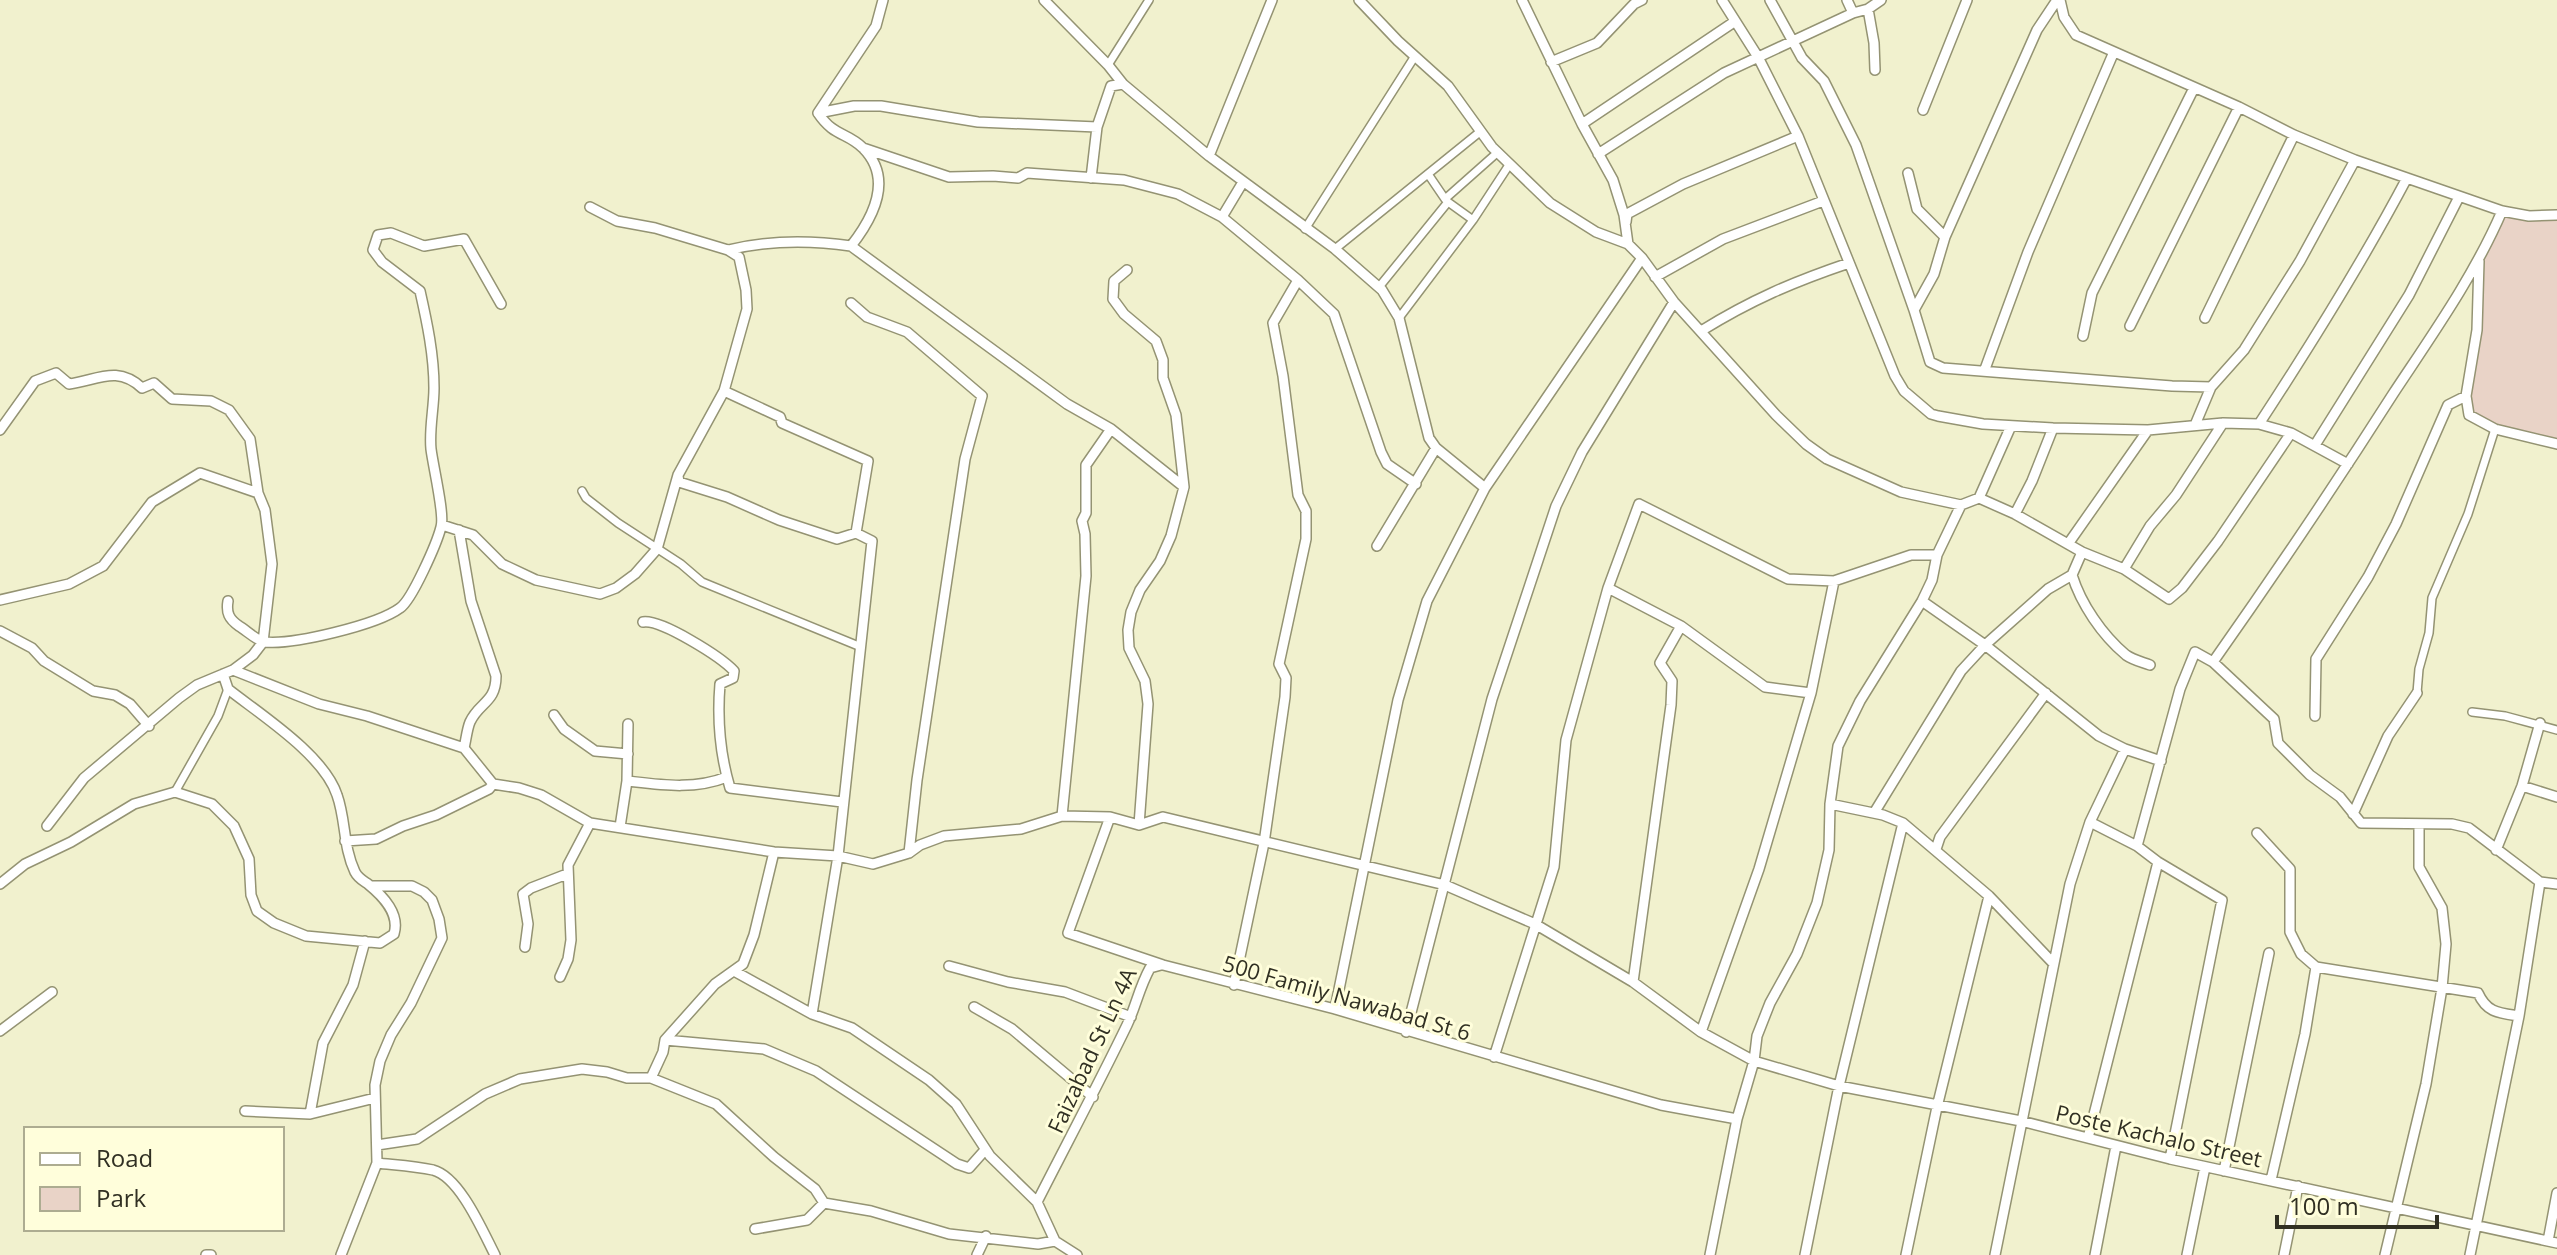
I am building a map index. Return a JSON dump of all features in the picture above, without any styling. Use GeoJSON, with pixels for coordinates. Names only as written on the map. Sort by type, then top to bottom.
{"type":"FeatureCollection","features":[{"type":"Feature","properties":{"kind":"street"},"geometry":{"type":"LineString","coordinates":[[818,113],[876,26],[883,0]]}},
{"type":"Feature","properties":{"kind":"street"},"geometry":{"type":"LineString","coordinates":[[1044,0],[1123,84],[1209,156],[1335,249],[1379,287],[1399,318],[1429,438],[1436,448],[1485,488]]}},
{"type":"Feature","properties":{"kind":"street"},"geometry":{"type":"LineString","coordinates":[[1108,65],[1149,0]]}},
{"type":"Feature","properties":{"kind":"street"},"geometry":{"type":"LineString","coordinates":[[1209,156],[1272,0]]}},
{"type":"Feature","properties":{"kind":"street"},"geometry":{"type":"LineString","coordinates":[[1359,0],[1448,86],[1509,165],[1550,203],[1596,232],[1628,244],[1674,302],[1776,415],[1827,459],[1901,492],[1961,505],[1979,498],[2011,426]]}},
{"type":"Feature","properties":{"kind":"street"},"geometry":{"type":"LineString","coordinates":[[1551,62],[1597,43],[1634,4],[1642,0]]}},
{"type":"Feature","properties":{"kind":"street"},"geometry":{"type":"LineString","coordinates":[[1722,0],[1758,57],[1798,136],[1889,363],[1904,391],[1931,414],[1983,424],[2053,428],[2148,430],[2223,423],[2259,424],[2291,433],[2348,464]]}},
{"type":"Feature","properties":{"kind":"street"},"geometry":{"type":"LineString","coordinates":[[1770,0],[1802,58],[1824,81],[1856,145],[1930,362],[1943,368],[2211,387]]}},
{"type":"Feature","properties":{"kind":"street"},"geometry":{"type":"LineString","coordinates":[[1847,0],[1853,13]]}},
{"type":"Feature","properties":{"kind":"street"},"geometry":{"type":"LineString","coordinates":[[1598,154],[1724,73],[1853,13],[1868,9],[1881,0]]}},
{"type":"Feature","properties":{"kind":"street"},"geometry":{"type":"LineString","coordinates":[[1923,110],[1967,0]]}},
{"type":"Feature","properties":{"kind":"street"},"geometry":{"type":"LineString","coordinates":[[1914,310],[1934,274],[1945,237],[2037,30],[2059,0]]}},
{"type":"Feature","properties":{"kind":"street"},"geometry":{"type":"LineString","coordinates":[[2059,0],[2064,17],[2076,35],[2113,54],[2239,107],[2294,135],[2355,160],[2502,211],[2529,216],[2557,215]]}},
{"type":"Feature","properties":{"kind":"street"},"geometry":{"type":"LineString","coordinates":[[1526,1],[1551,62],[1613,180],[1628,244]]}},
{"type":"Feature","properties":{"kind":"street"},"geometry":{"type":"LineString","coordinates":[[1868,9],[1875,70]]}},
{"type":"Feature","properties":{"kind":"street"},"geometry":{"type":"LineString","coordinates":[[1582,124],[1734,22]]}},
{"type":"Feature","properties":{"kind":"street"},"geometry":{"type":"LineString","coordinates":[[1985,369],[2028,252],[2113,54]]}},
{"type":"Feature","properties":{"kind":"street"},"geometry":{"type":"LineString","coordinates":[[1305,229],[1415,56]]}},
{"type":"Feature","properties":{"kind":"street"},"geometry":{"type":"LineString","coordinates":[[1091,178],[1097,127],[1111,86],[1123,84]]}},
{"type":"Feature","properties":{"kind":"street"},"geometry":{"type":"LineString","coordinates":[[2083,336],[2092,293],[2194,88]]}},
{"type":"Feature","properties":{"kind":"street"},"geometry":{"type":"LineString","coordinates":[[818,113],[854,106],[881,106],[915,109],[978,122],[1097,127]]}},
{"type":"Feature","properties":{"kind":"street"},"geometry":{"type":"LineString","coordinates":[[2130,326],[2239,107]]}},
{"type":"Feature","properties":{"kind":"street"},"geometry":{"type":"LineString","coordinates":[[818,113],[827,128],[863,148],[949,177],[1018,178],[1027,173],[1124,180],[1178,194],[1222,217],[1334,314],[1387,464],[1416,484]]}},
{"type":"Feature","properties":{"kind":"street"},"geometry":{"type":"LineString","coordinates":[[1335,249],[1481,131]]}},
{"type":"Feature","properties":{"kind":"street"},"geometry":{"type":"LineString","coordinates":[[2205,318],[2294,135]]}},
{"type":"Feature","properties":{"kind":"street"},"geometry":{"type":"LineString","coordinates":[[1626,227],[1627,214],[1671,190],[1798,136]]}},
{"type":"Feature","properties":{"kind":"street"},"geometry":{"type":"LineString","coordinates":[[851,246],[878,204],[878,183],[863,148]]}},
{"type":"Feature","properties":{"kind":"street"},"geometry":{"type":"LineString","coordinates":[[1379,287],[1447,200],[1498,152]]}},
{"type":"Feature","properties":{"kind":"street"},"geometry":{"type":"LineString","coordinates":[[2195,425],[2211,387],[2244,350],[2300,261],[2355,160]]}},
{"type":"Feature","properties":{"kind":"street"},"geometry":{"type":"LineString","coordinates":[[1399,318],[1473,220],[1509,165]]}},
{"type":"Feature","properties":{"kind":"street"},"geometry":{"type":"LineString","coordinates":[[1908,173],[1917,209],[1945,237]]}},
{"type":"Feature","properties":{"kind":"street"},"geometry":{"type":"LineString","coordinates":[[1428,174],[1447,200],[1473,220]]}},
{"type":"Feature","properties":{"kind":"street"},"geometry":{"type":"LineString","coordinates":[[2259,424],[2371,247],[2407,178]]}},
{"type":"Feature","properties":{"kind":"street"},"geometry":{"type":"LineString","coordinates":[[1222,217],[1243,182]]}},
{"type":"Feature","properties":{"kind":"street"},"geometry":{"type":"LineString","coordinates":[[2315,445],[2409,295],[2459,197]]}},
{"type":"Feature","properties":{"kind":"street"},"geometry":{"type":"LineString","coordinates":[[1655,277],[1723,239],[1823,201]]}},
{"type":"Feature","properties":{"kind":"street"},"geometry":{"type":"LineString","coordinates":[[442,525],[473,535],[502,564],[536,580],[600,594],[616,588],[635,574],[657,549],[678,475],[724,391],[747,309],[746,290],[739,257],[728,250],[667,231],[617,221],[590,207]]}},
{"type":"Feature","properties":{"kind":"street"},"geometry":{"type":"LineString","coordinates":[[2213,662],[2316,515],[2479,258],[2502,211]]}},
{"type":"Feature","properties":{"kind":"street"},"geometry":{"type":"LineString","coordinates":[[228,601],[226,610],[231,620],[263,642],[297,641],[386,616],[403,607],[430,556],[442,525],[431,445],[434,387],[431,351],[420,291],[382,262],[373,250],[378,235],[391,233],[424,246],[464,239],[501,304]]}},
{"type":"Feature","properties":{"kind":"street"},"geometry":{"type":"LineString","coordinates":[[728,250],[810,240],[851,246],[1067,404],[1111,429],[1184,487]]}},
{"type":"Feature","properties":{"kind":"street"},"geometry":{"type":"LineString","coordinates":[[1335,1009],[1398,700],[1427,601],[1485,488],[1642,258]]}},
{"type":"Feature","properties":{"kind":"street"},"geometry":{"type":"LineString","coordinates":[[2479,258],[2477,330],[2466,396],[2469,415],[2495,429],[2557,444]]}},
{"type":"Feature","properties":{"kind":"street"},"geometry":{"type":"LineString","coordinates":[[1701,331],[1741,306],[1783,286],[1849,263]]}},
{"type":"Feature","properties":{"kind":"street"},"geometry":{"type":"LineString","coordinates":[[228,672],[319,704],[367,716],[464,748],[493,784],[541,795],[590,823],[774,852],[838,856],[873,864],[909,853],[944,836],[1021,829],[1062,816],[1110,817],[1139,825],[1148,704],[1145,681],[1129,648],[1128,630],[1140,590],[1160,561],[1171,536],[1184,487],[1176,415],[1163,378],[1163,360],[1156,341],[1124,314],[1113,299],[1114,281],[1127,270]]}},
{"type":"Feature","properties":{"kind":"street"},"geometry":{"type":"LineString","coordinates":[[1234,985],[1264,843],[1285,697],[1286,678],[1279,664],[1306,539],[1306,511],[1298,495],[1273,323],[1298,280]]}},
{"type":"Feature","properties":{"kind":"street"},"geometry":{"type":"LineString","coordinates":[[1406,1032],[1492,699],[1556,506],[1582,452],[1674,302]]}},
{"type":"Feature","properties":{"kind":"street"},"geometry":{"type":"LineString","coordinates":[[851,303],[867,317],[907,332],[982,396],[965,459],[929,692],[909,853]]}},
{"type":"Feature","properties":{"kind":"street"},"geometry":{"type":"LineString","coordinates":[[0,430],[35,381],[56,373],[69,384],[103,375],[130,377],[142,388],[154,383],[172,399],[211,401],[229,410],[250,439],[258,493],[265,510],[272,564],[263,642],[253,655],[228,672],[197,685],[84,778],[47,826]]}},
{"type":"Feature","properties":{"kind":"street"},"geometry":{"type":"LineString","coordinates":[[724,391],[780,417],[782,423],[868,461],[856,533]]}},
{"type":"Feature","properties":{"kind":"street"},"geometry":{"type":"LineString","coordinates":[[2315,716],[2316,659],[2368,577],[2396,524],[2448,405],[2466,396]]}},
{"type":"Feature","properties":{"kind":"street"},"geometry":{"type":"LineString","coordinates":[[2124,569],[2150,526],[2176,495],[2223,423]]}},
{"type":"Feature","properties":{"kind":"street"},"geometry":{"type":"LineString","coordinates":[[2015,514],[2053,428]]}},
{"type":"Feature","properties":{"kind":"street"},"geometry":{"type":"LineString","coordinates":[[1062,816],[1086,576],[1082,521],[1086,513],[1086,465],[1111,429]]}},
{"type":"Feature","properties":{"kind":"street"},"geometry":{"type":"LineString","coordinates":[[2353,814],[2388,736],[2417,693],[2419,669],[2429,633],[2432,598],[2468,514],[2495,429]]}},
{"type":"Feature","properties":{"kind":"street"},"geometry":{"type":"LineString","coordinates":[[2068,544],[2148,430]]}},
{"type":"Feature","properties":{"kind":"street"},"geometry":{"type":"LineString","coordinates":[[1979,498],[2015,514],[2082,552],[2124,569],[2169,599],[2182,588],[2218,541],[2291,433]]}},
{"type":"Feature","properties":{"kind":"street"},"geometry":{"type":"LineString","coordinates":[[1377,546],[1436,448]]}},
{"type":"Feature","properties":{"kind":"street"},"geometry":{"type":"LineString","coordinates":[[0,600],[69,584],[103,566],[152,502],[200,473],[258,493]]}},
{"type":"Feature","properties":{"kind":"street"},"geometry":{"type":"LineString","coordinates":[[678,475],[679,482],[727,497],[779,520],[837,539],[856,533],[872,541],[838,856],[812,1014]]}},
{"type":"Feature","properties":{"kind":"street"},"geometry":{"type":"LineString","coordinates":[[582,491],[586,498],[702,582],[861,647]]}},
{"type":"Feature","properties":{"kind":"street"},"geometry":{"type":"LineString","coordinates":[[1494,1057],[1554,867],[1566,740],[1608,588],[1639,504],[1788,579],[1834,581],[1911,555],[1937,555]]}},
{"type":"Feature","properties":{"kind":"street"},"geometry":{"type":"LineString","coordinates":[[1710,1255],[1757,1036],[1770,1003],[1797,954],[1817,903],[1829,850],[1830,804],[1838,746],[1860,701],[1922,601],[1932,580],[1937,555],[1961,505]]}},
{"type":"Feature","properties":{"kind":"street"},"geometry":{"type":"LineString","coordinates":[[459,530],[471,601],[496,676],[496,689],[491,698],[470,720],[464,748]]}},
{"type":"Feature","properties":{"kind":"street"},"geometry":{"type":"LineString","coordinates":[[1874,813],[1961,671],[1985,645],[2048,589],[2072,575],[2082,552]]}},
{"type":"Feature","properties":{"kind":"street"},"geometry":{"type":"LineString","coordinates":[[2072,575],[2079,599],[2104,630],[2128,656],[2150,665]]}},
{"type":"Feature","properties":{"kind":"street"},"geometry":{"type":"LineString","coordinates":[[1701,1032],[1759,869],[1811,693],[1834,581]]}},
{"type":"Feature","properties":{"kind":"street"},"geometry":{"type":"LineString","coordinates":[[1608,588],[1681,626],[1765,687],[1811,693]]}},
{"type":"Feature","properties":{"kind":"street"},"geometry":{"type":"LineString","coordinates":[[1922,601],[1985,645],[2099,736],[2161,761]]}},
{"type":"Feature","properties":{"kind":"street"},"geometry":{"type":"LineString","coordinates":[[643,622],[650,621],[675,632],[734,671],[733,678],[720,684],[719,731],[730,788],[842,802]]}},
{"type":"Feature","properties":{"kind":"street"},"geometry":{"type":"LineString","coordinates":[[1633,982],[1671,705],[1672,681],[1660,663],[1681,626]]}},
{"type":"Feature","properties":{"kind":"street"},"geometry":{"type":"LineString","coordinates":[[0,631],[32,648],[44,661],[93,691],[115,695],[130,704],[149,726]]}},
{"type":"Feature","properties":{"kind":"street"},"geometry":{"type":"LineString","coordinates":[[2137,846],[2180,689],[2195,652],[2213,662],[2274,719],[2278,743],[2310,775],[2340,797],[2361,823],[2452,824],[2469,828],[2540,882],[2557,884]]}},
{"type":"Feature","properties":{"kind":"street"},"geometry":{"type":"LineString","coordinates":[[175,792],[218,716],[228,689],[228,672]]}},
{"type":"Feature","properties":{"kind":"street"},"geometry":{"type":"LineString","coordinates":[[0,884],[25,864],[71,842],[134,804],[175,792],[212,804],[234,826],[249,859],[251,895],[257,911],[274,923],[306,936],[380,943],[394,934],[397,924],[395,914],[371,886],[357,876],[345,841],[343,815],[336,790],[326,775],[309,755],[228,689]]}},
{"type":"Feature","properties":{"kind":"street"},"geometry":{"type":"LineString","coordinates":[[1936,849],[1940,837],[2046,693]]}},
{"type":"Feature","properties":{"kind":"street"},"geometry":{"type":"LineString","coordinates":[[2472,712],[2540,723],[2557,730]]}},
{"type":"Feature","properties":{"kind":"street"},"geometry":{"type":"LineString","coordinates":[[554,715],[564,729],[595,751],[628,754]]}},
{"type":"Feature","properties":{"kind":"street"},"geometry":{"type":"LineString","coordinates":[[2496,850],[2522,786],[2540,723]]}},
{"type":"Feature","properties":{"kind":"street"},"geometry":{"type":"LineString","coordinates":[[620,827],[627,781],[628,724]]}},
{"type":"Feature","properties":{"kind":"street"},"geometry":{"type":"LineString","coordinates":[[1995,1255],[2070,884],[2090,822],[2125,749]]}},
{"type":"Feature","properties":{"kind":"street"},"geometry":{"type":"LineString","coordinates":[[627,781],[668,786],[706,785],[727,777]]}},
{"type":"Feature","properties":{"kind":"street"},"geometry":{"type":"LineString","coordinates":[[345,841],[376,839],[436,815],[489,789],[493,784]]}},
{"type":"Feature","properties":{"kind":"street"},"geometry":{"type":"LineString","coordinates":[[2522,786],[2557,797]]}},
{"type":"Feature","properties":{"kind":"street"},"geometry":{"type":"LineString","coordinates":[[1830,804],[1903,823],[1989,896],[2053,963]]}},
{"type":"Feature","properties":{"kind":"street","name":"500 Family Nawabad St 6"},"geometry":{"type":"LineString","coordinates":[[1110,817],[1068,933],[1163,965],[1335,1009],[1661,1105],[1737,1119]]}},
{"type":"Feature","properties":{"kind":"street","name":"Poste Kachalo Street"},"geometry":{"type":"LineString","coordinates":[[1139,825],[1163,817],[1445,885],[1535,924],[1633,982],[1701,1032],[1754,1061],[1839,1086],[2021,1121],[2205,1167],[2552,1242]]}},
{"type":"Feature","properties":{"kind":"street"},"geometry":{"type":"LineString","coordinates":[[2090,822],[2137,846],[2222,900],[2170,1159]]}},
{"type":"Feature","properties":{"kind":"street"},"geometry":{"type":"LineString","coordinates":[[560,977],[568,959],[571,940],[568,865],[590,823]]}},
{"type":"Feature","properties":{"kind":"street"},"geometry":{"type":"LineString","coordinates":[[1805,1255],[1839,1086],[1903,823]]}},
{"type":"Feature","properties":{"kind":"street"},"geometry":{"type":"LineString","coordinates":[[2385,1255],[2426,1084],[2446,944],[2442,908],[2419,867],[2419,824]]}},
{"type":"Feature","properties":{"kind":"street"},"geometry":{"type":"LineString","coordinates":[[2257,833],[2290,869],[2290,932],[2301,954],[2316,967],[2478,993],[2483,1004],[2493,1013],[2519,1016]]}},
{"type":"Feature","properties":{"kind":"street"},"geometry":{"type":"LineString","coordinates":[[651,1078],[665,1040],[715,984],[743,964],[754,935],[774,852]]}},
{"type":"Feature","properties":{"kind":"street"},"geometry":{"type":"LineString","coordinates":[[2088,1138],[2158,862]]}},
{"type":"Feature","properties":{"kind":"street"},"geometry":{"type":"LineString","coordinates":[[525,947],[528,924],[523,894],[567,874]]}},
{"type":"Feature","properties":{"kind":"street"},"geometry":{"type":"LineString","coordinates":[[2470,1255],[2519,1016],[2540,882]]}},
{"type":"Feature","properties":{"kind":"street"},"geometry":{"type":"LineString","coordinates":[[341,1255],[377,1163],[375,1085],[385,1048],[442,938],[432,900],[424,892],[412,886],[371,886]]}},
{"type":"Feature","properties":{"kind":"street"},"geometry":{"type":"LineString","coordinates":[[1906,1255],[1937,1107],[1989,896]]}},
{"type":"Feature","properties":{"kind":"street"},"geometry":{"type":"LineString","coordinates":[[310,1114],[323,1043],[353,985],[365,941]]}},
{"type":"Feature","properties":{"kind":"street"},"geometry":{"type":"LineString","coordinates":[[2224,1171],[2269,953]]}},
{"type":"Feature","properties":{"kind":"street","name":"Faizabad St Ln 4A"},"geometry":{"type":"LineString","coordinates":[[1037,1202],[1131,1017],[1137,991],[1150,968],[1163,965]]}},
{"type":"Feature","properties":{"kind":"street"},"geometry":{"type":"LineString","coordinates":[[949,966],[1008,982],[1065,992],[1131,1017]]}},
{"type":"Feature","properties":{"kind":"street"},"geometry":{"type":"LineString","coordinates":[[2271,1180],[2305,1034],[2316,967]]}},
{"type":"Feature","properties":{"kind":"street"},"geometry":{"type":"LineString","coordinates":[[734,971],[812,1014],[852,1028],[929,1080],[956,1104],[985,1150],[1037,1202],[1055,1241],[1077,1255]]}},
{"type":"Feature","properties":{"kind":"street"},"geometry":{"type":"LineString","coordinates":[[0,1031],[52,992]]}},
{"type":"Feature","properties":{"kind":"street"},"geometry":{"type":"LineString","coordinates":[[974,1007],[1012,1029],[1093,1097]]}},
{"type":"Feature","properties":{"kind":"street"},"geometry":{"type":"LineString","coordinates":[[665,1040],[764,1049],[816,1071],[957,1164],[969,1168],[985,1150]]}},
{"type":"Feature","properties":{"kind":"street"},"geometry":{"type":"LineString","coordinates":[[651,1051],[663,1052]]}},
{"type":"Feature","properties":{"kind":"street"},"geometry":{"type":"LineString","coordinates":[[377,1145],[417,1139],[485,1094],[520,1079],[582,1069],[627,1078],[651,1078],[716,1104],[774,1157],[815,1189],[824,1203],[871,1211],[949,1234],[1038,1244],[1055,1241]]}},
{"type":"Feature","properties":{"kind":"street"},"geometry":{"type":"LineString","coordinates":[[245,1111],[310,1114],[375,1098]]}},
{"type":"Feature","properties":{"kind":"street"},"geometry":{"type":"LineString","coordinates":[[2095,1255],[2116,1146]]}},
{"type":"Feature","properties":{"kind":"street"},"geometry":{"type":"LineString","coordinates":[[377,1163],[436,1171],[453,1183],[495,1255]]}},
{"type":"Feature","properties":{"kind":"street"},"geometry":{"type":"LineString","coordinates":[[2187,1255],[2205,1167]]}},
{"type":"Feature","properties":{"kind":"street"},"geometry":{"type":"LineString","coordinates":[[2284,1255],[2298,1186]]}},
{"type":"Feature","properties":{"kind":"street"},"geometry":{"type":"LineString","coordinates":[[2552,1242],[2557,1193]]}},
{"type":"Feature","properties":{"kind":"street"},"geometry":{"type":"LineString","coordinates":[[755,1229],[807,1220],[824,1203]]}},
{"type":"Feature","properties":{"kind":"street"},"geometry":{"type":"LineString","coordinates":[[977,1255],[986,1236]]}},
{"type":"Feature","properties":{"kind":"green space"},"geometry":{"type":"Polygon","coordinates":[[[2502,211],[2557,215],[2557,444],[2495,429],[2469,415],[2479,258],[2502,211]]]}}]}
